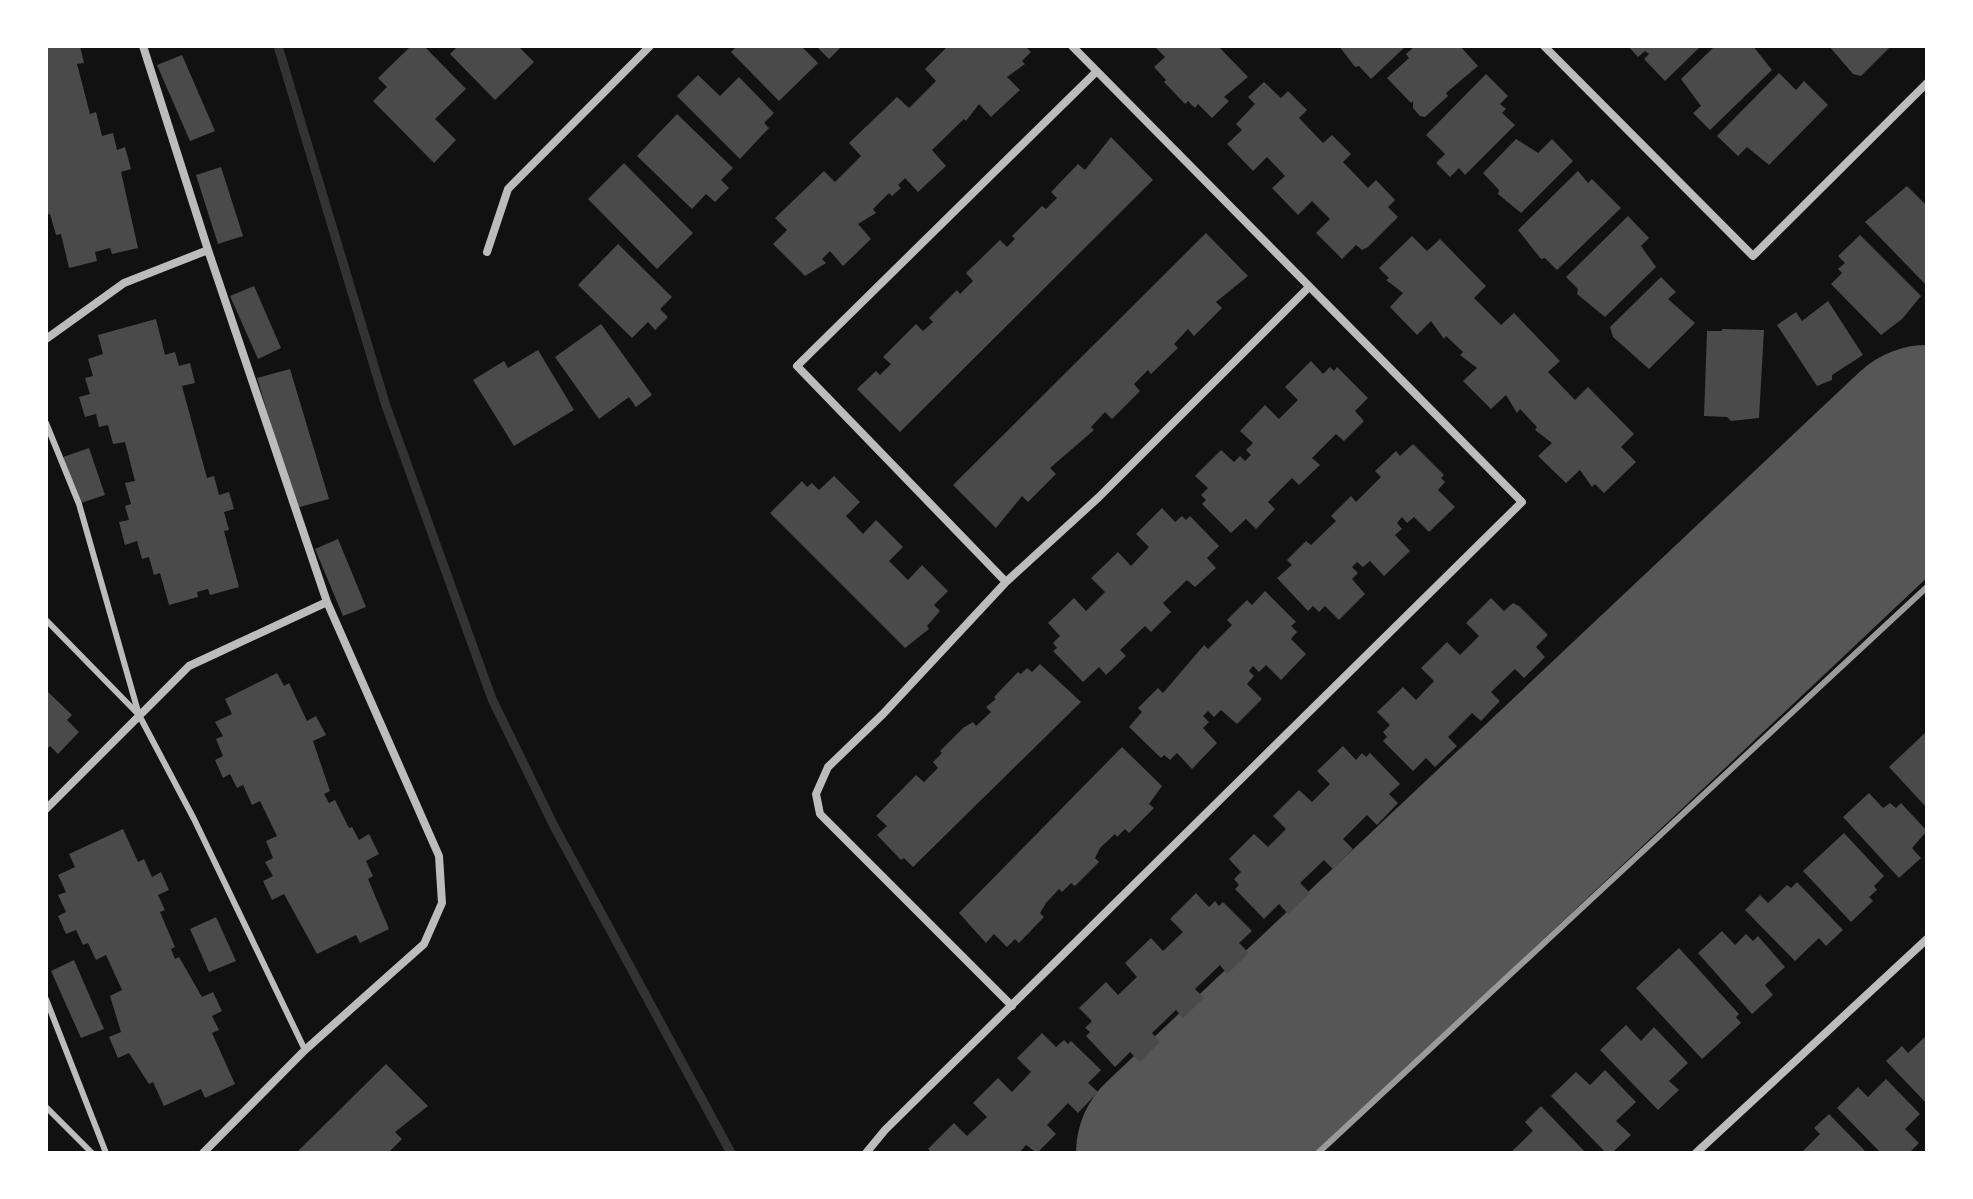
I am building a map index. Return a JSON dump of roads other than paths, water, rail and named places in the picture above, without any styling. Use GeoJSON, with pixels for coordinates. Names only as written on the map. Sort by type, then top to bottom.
{"type":"FeatureCollection","features":[{"type":"Feature","properties":{"kind":"street"},"geometry":{"type":"LineString","coordinates":[[143,46],[327,602],[439,856],[442,903],[424,944],[305,1050],[203,1153]]}},
{"type":"Feature","properties":{"kind":"street"},"geometry":{"type":"LineString","coordinates":[[487,252],[508,189],[650,46]]}},
{"type":"Feature","properties":{"kind":"street"},"geometry":{"type":"LineString","coordinates":[[866,1153],[1522,502],[1072,46]]}},
{"type":"Feature","properties":{"kind":"street"},"geometry":{"type":"LineString","coordinates":[[1544,46],[1753,256],[1927,83]]}},
{"type":"Feature","properties":{"kind":"street"},"geometry":{"type":"LineString","coordinates":[[1006,582],[797,366],[1096,72]]}},
{"type":"Feature","properties":{"kind":"street"},"geometry":{"type":"LineString","coordinates":[[46,338],[124,283],[208,250]]}},
{"type":"Feature","properties":{"kind":"street"},"geometry":{"type":"LineString","coordinates":[[1012,1006],[820,814],[816,794],[828,767],[883,714],[1006,582],[1099,497],[1308,288]]}},
{"type":"Feature","properties":{"kind":"street"},"geometry":{"type":"LineString","coordinates":[[46,809],[189,666],[327,602]]}},
{"type":"Feature","properties":{"kind":"street"},"geometry":{"type":"LineString","coordinates":[[1696,1153],[1927,939]]}},
{"type":"Feature","properties":{"kind":"lane"},"geometry":{"type":"LineString","coordinates":[[46,423],[79,504],[139,715],[194,819],[305,1050]]}},
{"type":"Feature","properties":{"kind":"lane"},"geometry":{"type":"LineString","coordinates":[[46,620],[139,715]]}},
{"type":"Feature","properties":{"kind":"lane"},"geometry":{"type":"LineString","coordinates":[[46,999],[106,1153]]}},
{"type":"Feature","properties":{"kind":"lane"},"geometry":{"type":"LineString","coordinates":[[46,1107],[92,1153]]}},
{"type":"Feature","properties":{"kind":"waterway"},"geometry":{"type":"LineString","coordinates":[[278,46],[386,406],[492,699],[554,826],[731,1153]]}},
{"type":"Feature","properties":{"kind":"railway"},"geometry":{"type":"LineString","coordinates":[[1318,1153],[1927,587]]}}]}
